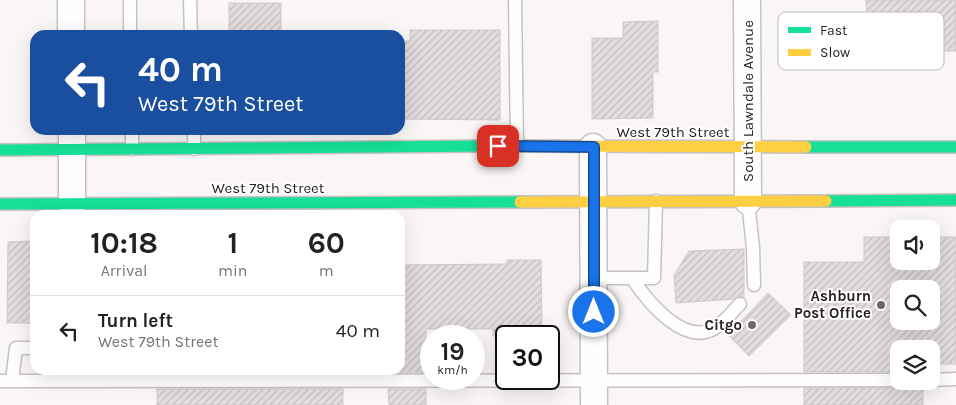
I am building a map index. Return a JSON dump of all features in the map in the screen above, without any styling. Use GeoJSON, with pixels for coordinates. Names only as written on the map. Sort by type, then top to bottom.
{"type":"FeatureCollection","features":[{"type":"Feature","properties":{"kind":"main road","name":"West 79th Street"},"geometry":{"type":"LineString","coordinates":[[0,150],[72,140],[132,149],[516,146],[956,147]]}},
{"type":"Feature","properties":{"kind":"main road","name":"West 79th Street"},"geometry":{"type":"LineString","coordinates":[[0,204],[72,203],[115,209],[656,201],[956,200]]}},
{"type":"Feature","properties":{"kind":"street"},"geometry":{"type":"LineString","coordinates":[[71,0],[71,30]]}},
{"type":"Feature","properties":{"kind":"street","name":"South Lawndale Avenue"},"geometry":{"type":"LineString","coordinates":[[747,0],[748,201]]}},
{"type":"Feature","properties":{"kind":"street"},"geometry":{"type":"LineString","coordinates":[[72,140],[72,203]]}},
{"type":"Feature","properties":{"kind":"street"},"geometry":{"type":"LineString","coordinates":[[594,147],[594,393]]}},
{"type":"Feature","properties":{"kind":"lane"},"geometry":{"type":"LineString","coordinates":[[130,0],[130,30]]}},
{"type":"Feature","properties":{"kind":"lane"},"geometry":{"type":"LineString","coordinates":[[190,0],[191,30]]}},
{"type":"Feature","properties":{"kind":"lane"},"geometry":{"type":"LineString","coordinates":[[516,0],[516,146]]}},
{"type":"Feature","properties":{"kind":"lane"},"geometry":{"type":"LineString","coordinates":[[132,135],[132,149]]}},
{"type":"Feature","properties":{"kind":"lane"},"geometry":{"type":"LineString","coordinates":[[194,135],[194,149]]}},
{"type":"Feature","properties":{"kind":"lane"},"geometry":{"type":"LineString","coordinates":[[594,278],[654,278],[656,201]]}},
{"type":"Feature","properties":{"kind":"lane"},"geometry":{"type":"LineString","coordinates":[[748,201],[753,248],[754,286]]}},
{"type":"Feature","properties":{"kind":"lane"},"geometry":{"type":"LineString","coordinates":[[632,278],[648,302],[677,326],[698,332],[717,327],[740,304]]}},
{"type":"Feature","properties":{"kind":"lane"},"geometry":{"type":"LineString","coordinates":[[30,348],[16,348],[6,381],[110,376],[594,393],[890,380]]}},
{"type":"Feature","properties":{"kind":"lane"},"geometry":{"type":"LineString","coordinates":[[940,380],[956,380]]}},
{"type":"Feature","properties":{"kind":"building"},"geometry":{"type":"Polygon","coordinates":[[[866,0],[956,0],[956,51],[944,51],[944,12],[867,12],[866,0]]]}},
{"type":"Feature","properties":{"kind":"building"},"geometry":{"type":"Polygon","coordinates":[[[229,3],[281,3],[281,30],[229,30],[229,3]]]}},
{"type":"Feature","properties":{"kind":"building"},"geometry":{"type":"Polygon","coordinates":[[[658,21],[658,72],[653,72],[653,118],[592,119],[592,38],[623,38],[623,22],[658,21]]]}},
{"type":"Feature","properties":{"kind":"building"},"geometry":{"type":"Polygon","coordinates":[[[410,30],[500,30],[500,120],[405,119],[405,41],[410,41],[410,30]]]}},
{"type":"Feature","properties":{"kind":"building"},"geometry":{"type":"Polygon","coordinates":[[[864,237],[890,237],[890,270],[940,270],[940,237],[956,237],[956,364],[940,364],[940,340],[890,340],[890,372],[804,372],[804,262],[864,262],[864,237]]]}},
{"type":"Feature","properties":{"kind":"building"},"geometry":{"type":"Polygon","coordinates":[[[30,241],[30,323],[7,323],[8,242],[30,241]]]}},
{"type":"Feature","properties":{"kind":"building"},"geometry":{"type":"Polygon","coordinates":[[[744,249],[744,297],[738,296],[734,299],[676,303],[674,275],[689,251],[744,249]]]}},
{"type":"Feature","properties":{"kind":"building"},"geometry":{"type":"Polygon","coordinates":[[[507,260],[541,260],[542,325],[495,325],[495,336],[493,336],[493,329],[485,329],[485,325],[420,325],[420,372],[405,372],[405,265],[507,264],[507,260]]]}},
{"type":"Feature","properties":{"kind":"building"},"geometry":{"type":"Polygon","coordinates":[[[768,293],[791,315],[749,356],[728,335],[768,293]]]}},
{"type":"Feature","properties":{"kind":"building"},"geometry":{"type":"Polygon","coordinates":[[[804,388],[923,390],[923,405],[804,405],[804,388]]]}},
{"type":"Feature","properties":{"kind":"building"},"geometry":{"type":"Polygon","coordinates":[[[157,389],[343,389],[343,405],[157,405],[157,389]]]}},
{"type":"Feature","properties":{"kind":"building"},"geometry":{"type":"Polygon","coordinates":[[[388,389],[426,390],[426,405],[389,405],[388,389]]]}},
{"type":"Feature","properties":{"kind":"traffic: fast"},"geometry":{"type":"LineString","coordinates":[[0,150],[488,146]]}},
{"type":"Feature","properties":{"kind":"traffic: fast"},"geometry":{"type":"LineString","coordinates":[[806,147],[956,147]]}},
{"type":"Feature","properties":{"kind":"traffic: fast"},"geometry":{"type":"LineString","coordinates":[[826,201],[956,200]]}},
{"type":"Feature","properties":{"kind":"traffic: fast"},"geometry":{"type":"LineString","coordinates":[[0,204],[520,202]]}},
{"type":"Feature","properties":{"kind":"traffic: slow"},"geometry":{"type":"LineString","coordinates":[[488,146],[806,147]]}},
{"type":"Feature","properties":{"kind":"traffic: slow"},"geometry":{"type":"LineString","coordinates":[[520,202],[826,201]]}},
{"type":"Feature","properties":{"kind":"place","name":"Ashburn Post Office"},"geometry":{"type":"Point","coordinates":[881,305]}},
{"type":"Feature","properties":{"kind":"place","name":"Citgo"},"geometry":{"type":"Point","coordinates":[752,325]}},
{"type":"Feature","properties":{"kind":"route"},"geometry":{"type":"LineString","coordinates":[[498,146],[594,147],[594,312]]}}]}
